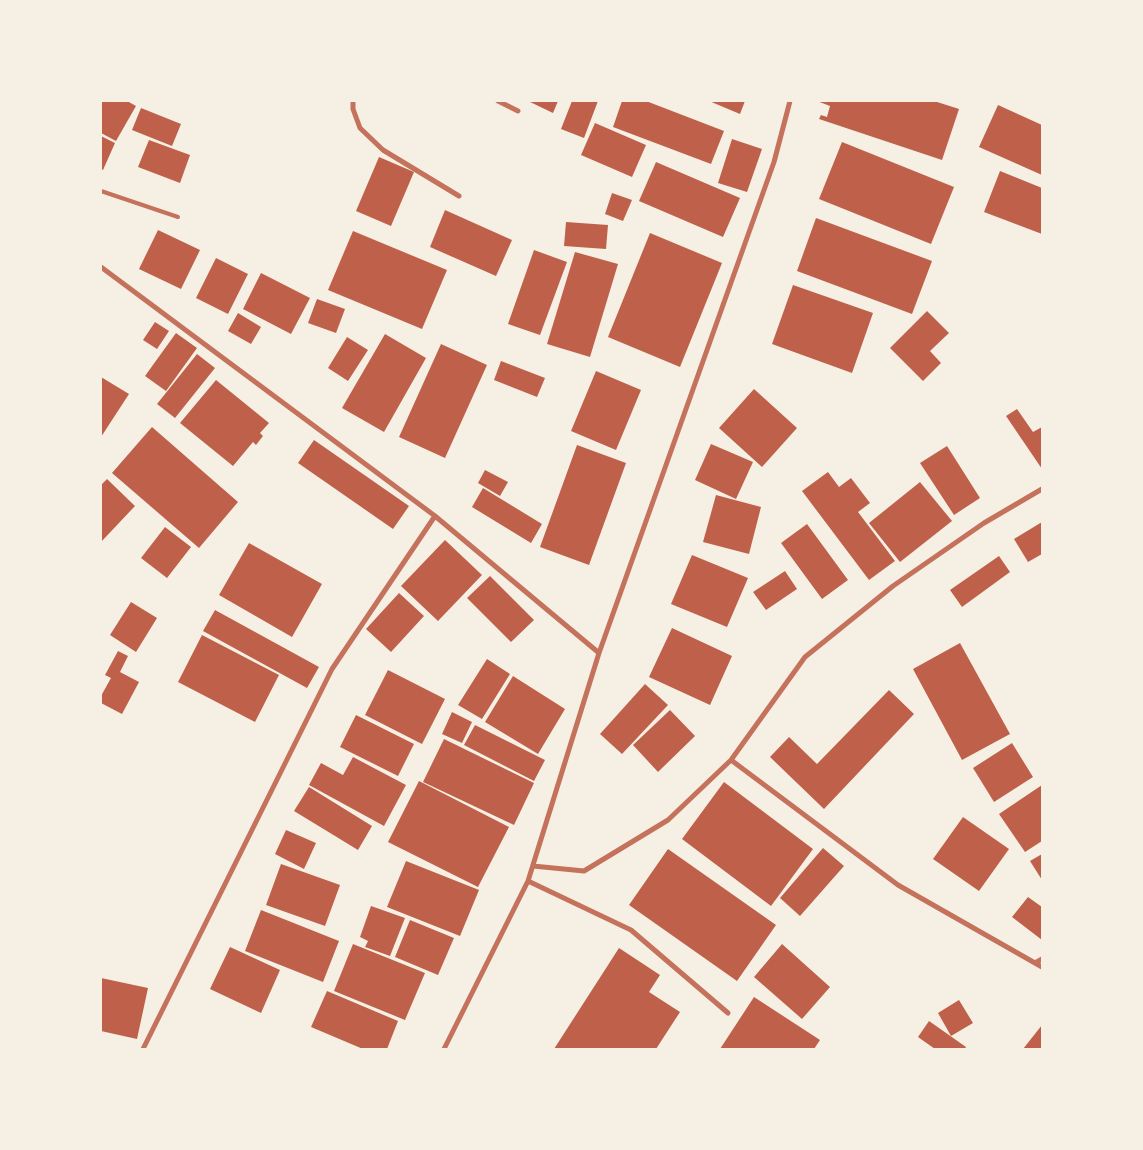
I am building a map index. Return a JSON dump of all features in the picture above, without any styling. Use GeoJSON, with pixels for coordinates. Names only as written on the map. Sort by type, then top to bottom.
{"type":"FeatureCollection","features":[{"type":"Feature","properties":{"kind":"street"},"geometry":{"type":"LineString","coordinates":[[353,101],[353,109],[360,128],[383,150],[459,196]]}},
{"type":"Feature","properties":{"kind":"street"},"geometry":{"type":"LineString","coordinates":[[498,101],[518,111]]}},
{"type":"Feature","properties":{"kind":"street"},"geometry":{"type":"LineString","coordinates":[[444,1049],[528,881],[599,653],[774,162],[790,101]]}},
{"type":"Feature","properties":{"kind":"street"},"geometry":{"type":"LineString","coordinates":[[101,267],[435,516],[599,653]]}},
{"type":"Feature","properties":{"kind":"street"},"geometry":{"type":"LineString","coordinates":[[533,866],[584,871],[668,820],[731,760],[804,657],[893,586],[984,523],[1042,488]]}},
{"type":"Feature","properties":{"kind":"street"},"geometry":{"type":"LineString","coordinates":[[143,1049],[332,669],[435,516]]}},
{"type":"Feature","properties":{"kind":"street"},"geometry":{"type":"LineString","coordinates":[[731,760],[898,885],[1042,968]]}},
{"type":"Feature","properties":{"kind":"street"},"geometry":{"type":"LineString","coordinates":[[528,881],[631,930],[728,1013]]}},
{"type":"Feature","properties":{"kind":"street"},"geometry":{"type":"LineString","coordinates":[[1035,963],[1042,959]]}},
{"type":"Feature","properties":{"kind":"lane"},"geometry":{"type":"LineString","coordinates":[[101,192],[178,217]]}},
{"type":"Feature","properties":{"kind":"building"},"geometry":{"type":"Polygon","coordinates":[[[101,101],[127,101],[136,106],[116,141],[101,133],[101,101]]]}},
{"type":"Feature","properties":{"kind":"building"},"geometry":{"type":"Polygon","coordinates":[[[528,101],[558,101],[553,113],[528,101]]]}},
{"type":"Feature","properties":{"kind":"building"},"geometry":{"type":"Polygon","coordinates":[[[572,101],[598,101],[584,138],[561,129],[572,101]]]}},
{"type":"Feature","properties":{"kind":"building"},"geometry":{"type":"Polygon","coordinates":[[[622,101],[646,101],[724,131],[711,164],[613,127],[622,101]]]}},
{"type":"Feature","properties":{"kind":"building"},"geometry":{"type":"Polygon","coordinates":[[[709,101],[745,101],[740,114],[709,101]]]}},
{"type":"Feature","properties":{"kind":"building"},"geometry":{"type":"Polygon","coordinates":[[[817,101],[934,101],[959,109],[942,160],[819,119],[821,115],[827,117],[830,106],[817,101]]]}},
{"type":"Feature","properties":{"kind":"building"},"geometry":{"type":"Polygon","coordinates":[[[998,105],[1042,125],[1042,175],[979,147],[998,105]]]}},
{"type":"Feature","properties":{"kind":"building"},"geometry":{"type":"Polygon","coordinates":[[[141,108],[181,124],[172,146],[132,130],[141,108]]]}},
{"type":"Feature","properties":{"kind":"building"},"geometry":{"type":"Polygon","coordinates":[[[595,123],[646,145],[632,177],[581,155],[595,123]]]}},
{"type":"Feature","properties":{"kind":"building"},"geometry":{"type":"Polygon","coordinates":[[[101,136],[115,143],[103,170],[101,169],[101,136]]]}},
{"type":"Feature","properties":{"kind":"building"},"geometry":{"type":"Polygon","coordinates":[[[732,139],[762,149],[747,192],[718,183],[732,139]]]}},
{"type":"Feature","properties":{"kind":"building"},"geometry":{"type":"Polygon","coordinates":[[[149,140],[190,155],[180,183],[138,167],[149,140]]]}},
{"type":"Feature","properties":{"kind":"building"},"geometry":{"type":"Polygon","coordinates":[[[842,142],[954,187],[931,244],[819,199],[842,142]]]}},
{"type":"Feature","properties":{"kind":"building"},"geometry":{"type":"Polygon","coordinates":[[[379,157],[414,172],[391,226],[356,211],[379,157]]]}},
{"type":"Feature","properties":{"kind":"building"},"geometry":{"type":"Polygon","coordinates":[[[656,162],[740,198],[723,237],[639,201],[656,162]]]}},
{"type":"Feature","properties":{"kind":"building"},"geometry":{"type":"Polygon","coordinates":[[[1000,171],[1042,188],[1042,234],[984,212],[1000,171]]]}},
{"type":"Feature","properties":{"kind":"building"},"geometry":{"type":"Polygon","coordinates":[[[612,193],[632,200],[623,221],[605,214],[612,193]]]}},
{"type":"Feature","properties":{"kind":"building"},"geometry":{"type":"Polygon","coordinates":[[[445,210],[512,240],[496,276],[430,247],[445,210]]]}},
{"type":"Feature","properties":{"kind":"building"},"geometry":{"type":"Polygon","coordinates":[[[816,218],[932,261],[912,314],[797,271],[816,218]]]}},
{"type":"Feature","properties":{"kind":"building"},"geometry":{"type":"Polygon","coordinates":[[[566,222],[608,225],[606,249],[564,246],[566,222]]]}},
{"type":"Feature","properties":{"kind":"building"},"geometry":{"type":"Polygon","coordinates":[[[158,230],[200,250],[181,289],[139,269],[158,230]]]}},
{"type":"Feature","properties":{"kind":"building"},"geometry":{"type":"Polygon","coordinates":[[[353,231],[447,270],[422,329],[328,290],[353,231]]]}},
{"type":"Feature","properties":{"kind":"building"},"geometry":{"type":"Polygon","coordinates":[[[650,233],[722,263],[680,367],[608,337],[650,233]]]}},
{"type":"Feature","properties":{"kind":"building"},"geometry":{"type":"Polygon","coordinates":[[[534,250],[567,262],[540,335],[508,324],[534,250]]]}},
{"type":"Feature","properties":{"kind":"building"},"geometry":{"type":"Polygon","coordinates":[[[575,252],[618,264],[590,357],[547,344],[575,252]]]}},
{"type":"Feature","properties":{"kind":"building"},"geometry":{"type":"Polygon","coordinates":[[[216,258],[248,274],[228,314],[196,298],[216,258]]]}},
{"type":"Feature","properties":{"kind":"building"},"geometry":{"type":"Polygon","coordinates":[[[261,273],[310,298],[291,334],[243,309],[261,273]]]}},
{"type":"Feature","properties":{"kind":"building"},"geometry":{"type":"Polygon","coordinates":[[[793,285],[873,313],[852,373],[772,344],[793,285]]]}},
{"type":"Feature","properties":{"kind":"building"},"geometry":{"type":"Polygon","coordinates":[[[317,299],[345,309],[336,333],[308,323],[317,299]]]}},
{"type":"Feature","properties":{"kind":"building"},"geometry":{"type":"Polygon","coordinates":[[[927,311],[949,333],[930,351],[941,363],[923,381],[890,348],[927,311]]]}},
{"type":"Feature","properties":{"kind":"building"},"geometry":{"type":"Polygon","coordinates":[[[238,313],[261,327],[251,344],[228,331],[238,313]]]}},
{"type":"Feature","properties":{"kind":"building"},"geometry":{"type":"Polygon","coordinates":[[[155,322],[169,331],[157,349],[143,340],[155,322]]]}},
{"type":"Feature","properties":{"kind":"building"},"geometry":{"type":"Polygon","coordinates":[[[176,333],[197,348],[166,391],[145,376],[176,333]]]}},
{"type":"Feature","properties":{"kind":"building"},"geometry":{"type":"Polygon","coordinates":[[[385,334],[426,358],[384,432],[342,408],[385,334]]]}},
{"type":"Feature","properties":{"kind":"building"},"geometry":{"type":"Polygon","coordinates":[[[347,337],[368,350],[348,381],[328,368],[347,337]]]}},
{"type":"Feature","properties":{"kind":"building"},"geometry":{"type":"Polygon","coordinates":[[[441,344],[487,365],[445,458],[399,437],[441,344]]]}},
{"type":"Feature","properties":{"kind":"building"},"geometry":{"type":"Polygon","coordinates":[[[197,354],[215,368],[175,418],[157,404],[197,354]]]}},
{"type":"Feature","properties":{"kind":"building"},"geometry":{"type":"Polygon","coordinates":[[[501,361],[545,378],[537,397],[494,380],[501,361]]]}},
{"type":"Feature","properties":{"kind":"building"},"geometry":{"type":"Polygon","coordinates":[[[596,371],[641,390],[616,450],[571,431],[596,371]]]}},
{"type":"Feature","properties":{"kind":"building"},"geometry":{"type":"Polygon","coordinates":[[[101,377],[129,394],[101,437],[101,377]]]}},
{"type":"Feature","properties":{"kind":"building"},"geometry":{"type":"Polygon","coordinates":[[[216,380],[269,423],[260,433],[263,436],[256,445],[253,442],[233,466],[180,423],[216,380]]]}},
{"type":"Feature","properties":{"kind":"building"},"geometry":{"type":"Polygon","coordinates":[[[754,389],[797,428],[762,467],[719,428],[754,389]]]}},
{"type":"Feature","properties":{"kind":"building"},"geometry":{"type":"Polygon","coordinates":[[[1017,409],[1033,432],[1042,427],[1042,469],[1006,416],[1017,409]]]}},
{"type":"Feature","properties":{"kind":"building"},"geometry":{"type":"Polygon","coordinates":[[[152,427],[238,502],[199,548],[112,473],[152,427]]]}},
{"type":"Feature","properties":{"kind":"building"},"geometry":{"type":"Polygon","coordinates":[[[314,440],[409,506],[393,529],[298,463],[314,440]]]}},
{"type":"Feature","properties":{"kind":"building"},"geometry":{"type":"Polygon","coordinates":[[[711,444],[753,462],[736,499],[695,480],[711,444]]]}},
{"type":"Feature","properties":{"kind":"building"},"geometry":{"type":"Polygon","coordinates":[[[577,445],[626,463],[589,565],[540,547],[577,445]]]}},
{"type":"Feature","properties":{"kind":"building"},"geometry":{"type":"Polygon","coordinates":[[[947,446],[980,498],[954,515],[920,463],[947,446]]]}},
{"type":"Feature","properties":{"kind":"building"},"geometry":{"type":"Polygon","coordinates":[[[485,470],[508,482],[500,496],[478,483],[485,470]]]}},
{"type":"Feature","properties":{"kind":"building"},"geometry":{"type":"Polygon","coordinates":[[[828,472],[839,487],[851,478],[870,503],[858,512],[895,561],[869,580],[802,491],[828,472]]]}},
{"type":"Feature","properties":{"kind":"building"},"geometry":{"type":"Polygon","coordinates":[[[107,479],[135,506],[101,542],[101,485],[107,479]]]}},
{"type":"Feature","properties":{"kind":"building"},"geometry":{"type":"Polygon","coordinates":[[[920,482],[952,521],[900,562],[869,523],[920,482]]]}},
{"type":"Feature","properties":{"kind":"building"},"geometry":{"type":"Polygon","coordinates":[[[483,488],[542,524],[531,543],[472,507],[483,488]]]}},
{"type":"Feature","properties":{"kind":"building"},"geometry":{"type":"Polygon","coordinates":[[[716,495],[761,507],[749,554],[703,542],[716,495]]]}},
{"type":"Feature","properties":{"kind":"building"},"geometry":{"type":"Polygon","coordinates":[[[1042,522],[1042,554],[1028,562],[1014,539],[1042,522]]]}},
{"type":"Feature","properties":{"kind":"building"},"geometry":{"type":"Polygon","coordinates":[[[807,524],[848,580],[822,599],[781,543],[807,524]]]}},
{"type":"Feature","properties":{"kind":"building"},"geometry":{"type":"Polygon","coordinates":[[[165,527],[191,547],[167,578],[141,558],[165,527]]]}},
{"type":"Feature","properties":{"kind":"building"},"geometry":{"type":"Polygon","coordinates":[[[445,540],[482,575],[438,621],[401,586],[445,540]]]}},
{"type":"Feature","properties":{"kind":"building"},"geometry":{"type":"Polygon","coordinates":[[[249,543],[322,584],[292,637],[219,595],[249,543]]]}},
{"type":"Feature","properties":{"kind":"building"},"geometry":{"type":"Polygon","coordinates":[[[692,555],[748,578],[727,627],[671,604],[692,555]]]}},
{"type":"Feature","properties":{"kind":"building"},"geometry":{"type":"Polygon","coordinates":[[[999,556],[1010,572],[962,607],[950,590],[999,556]]]}},
{"type":"Feature","properties":{"kind":"building"},"geometry":{"type":"Polygon","coordinates":[[[785,571],[797,589],[766,610],[753,592],[785,571]]]}},
{"type":"Feature","properties":{"kind":"building"},"geometry":{"type":"Polygon","coordinates":[[[490,576],[534,620],[511,642],[467,598],[490,576]]]}},
{"type":"Feature","properties":{"kind":"building"},"geometry":{"type":"Polygon","coordinates":[[[399,593],[424,616],[391,652],[366,629],[399,593]]]}},
{"type":"Feature","properties":{"kind":"building"},"geometry":{"type":"Polygon","coordinates":[[[131,602],[157,618],[136,652],[110,635],[131,602]]]}},
{"type":"Feature","properties":{"kind":"building"},"geometry":{"type":"Polygon","coordinates":[[[215,610],[319,667],[307,688],[203,631],[215,610]]]}},
{"type":"Feature","properties":{"kind":"building"},"geometry":{"type":"Polygon","coordinates":[[[672,628],[732,656],[710,705],[649,677],[672,628]]]}},
{"type":"Feature","properties":{"kind":"building"},"geometry":{"type":"Polygon","coordinates":[[[202,635],[279,675],[255,722],[178,682],[202,635]]]}},
{"type":"Feature","properties":{"kind":"building"},"geometry":{"type":"Polygon","coordinates":[[[960,643],[1010,734],[962,760],[913,669],[960,643]]]}},
{"type":"Feature","properties":{"kind":"building"},"geometry":{"type":"Polygon","coordinates":[[[118,651],[128,656],[120,672],[139,682],[122,714],[101,703],[101,696],[111,678],[105,675],[118,651]]]}},
{"type":"Feature","properties":{"kind":"building"},"geometry":{"type":"Polygon","coordinates":[[[487,659],[510,674],[482,719],[458,705],[487,659]]]}},
{"type":"Feature","properties":{"kind":"building"},"geometry":{"type":"Polygon","coordinates":[[[388,670],[445,699],[422,744],[365,715],[388,670]]]}},
{"type":"Feature","properties":{"kind":"building"},"geometry":{"type":"Polygon","coordinates":[[[513,676],[565,709],[538,754],[485,722],[513,676]]]}},
{"type":"Feature","properties":{"kind":"building"},"geometry":{"type":"Polygon","coordinates":[[[645,684],[668,705],[622,754],[600,734],[645,684]]]}},
{"type":"Feature","properties":{"kind":"building"},"geometry":{"type":"Polygon","coordinates":[[[889,690],[914,714],[824,809],[770,757],[789,737],[817,764],[889,690]]]}},
{"type":"Feature","properties":{"kind":"building"},"geometry":{"type":"Polygon","coordinates":[[[670,710],[695,736],[658,772],[633,745],[670,710]]]}},
{"type":"Feature","properties":{"kind":"building"},"geometry":{"type":"Polygon","coordinates":[[[452,712],[472,722],[462,743],[442,734],[452,712]]]}},
{"type":"Feature","properties":{"kind":"building"},"geometry":{"type":"Polygon","coordinates":[[[356,715],[414,744],[398,776],[340,747],[356,715]]]}},
{"type":"Feature","properties":{"kind":"building"},"geometry":{"type":"Polygon","coordinates":[[[475,725],[545,760],[534,781],[464,745],[475,725]]]}},
{"type":"Feature","properties":{"kind":"building"},"geometry":{"type":"Polygon","coordinates":[[[444,739],[534,783],[514,825],[423,782],[444,739]]]}},
{"type":"Feature","properties":{"kind":"building"},"geometry":{"type":"Polygon","coordinates":[[[1012,743],[1033,777],[994,802],[973,768],[1012,743]]]}},
{"type":"Feature","properties":{"kind":"building"},"geometry":{"type":"Polygon","coordinates":[[[353,757],[406,785],[384,826],[309,785],[321,763],[343,775],[353,757]]]}},
{"type":"Feature","properties":{"kind":"building"},"geometry":{"type":"Polygon","coordinates":[[[419,781],[509,827],[478,887],[388,842],[419,781]]]}},
{"type":"Feature","properties":{"kind":"building"},"geometry":{"type":"Polygon","coordinates":[[[724,782],[813,849],[771,906],[682,839],[724,782]]]}},
{"type":"Feature","properties":{"kind":"building"},"geometry":{"type":"Polygon","coordinates":[[[1042,785],[1042,841],[1025,852],[999,814],[1042,785]]]}},
{"type":"Feature","properties":{"kind":"building"},"geometry":{"type":"Polygon","coordinates":[[[309,787],[372,826],[358,850],[294,811],[309,787]]]}},
{"type":"Feature","properties":{"kind":"building"},"geometry":{"type":"Polygon","coordinates":[[[963,817],[1009,849],[979,891],[933,859],[963,817]]]}},
{"type":"Feature","properties":{"kind":"building"},"geometry":{"type":"Polygon","coordinates":[[[286,830],[316,843],[304,869],[275,854],[286,830]]]}},
{"type":"Feature","properties":{"kind":"building"},"geometry":{"type":"Polygon","coordinates":[[[823,848],[844,866],[800,916],[780,898],[823,848]]]}},
{"type":"Feature","properties":{"kind":"building"},"geometry":{"type":"Polygon","coordinates":[[[668,849],[776,925],[737,981],[629,905],[668,849]]]}},
{"type":"Feature","properties":{"kind":"building"},"geometry":{"type":"Polygon","coordinates":[[[1042,854],[1042,880],[1030,861],[1042,854]]]}},
{"type":"Feature","properties":{"kind":"building"},"geometry":{"type":"Polygon","coordinates":[[[406,861],[479,890],[460,936],[387,907],[406,861]]]}},
{"type":"Feature","properties":{"kind":"building"},"geometry":{"type":"Polygon","coordinates":[[[281,864],[340,885],[325,926],[266,905],[281,864]]]}},
{"type":"Feature","properties":{"kind":"building"},"geometry":{"type":"Polygon","coordinates":[[[1028,897],[1042,907],[1042,940],[1012,917],[1028,897]]]}},
{"type":"Feature","properties":{"kind":"building"},"geometry":{"type":"Polygon","coordinates":[[[371,906],[405,918],[390,956],[365,947],[368,941],[360,937],[371,906]]]}},
{"type":"Feature","properties":{"kind":"building"},"geometry":{"type":"Polygon","coordinates":[[[261,910],[339,941],[323,982],[245,951],[261,910]]]}},
{"type":"Feature","properties":{"kind":"building"},"geometry":{"type":"Polygon","coordinates":[[[410,920],[454,938],[438,975],[395,957],[410,920]]]}},
{"type":"Feature","properties":{"kind":"building"},"geometry":{"type":"Polygon","coordinates":[[[353,944],[425,973],[405,1020],[334,991],[353,944]]]}},
{"type":"Feature","properties":{"kind":"building"},"geometry":{"type":"Polygon","coordinates":[[[782,944],[830,987],[802,1019],[754,977],[782,944]]]}},
{"type":"Feature","properties":{"kind":"building"},"geometry":{"type":"Polygon","coordinates":[[[230,947],[280,970],[261,1013],[210,989],[230,947]]]}},
{"type":"Feature","properties":{"kind":"building"},"geometry":{"type":"Polygon","coordinates":[[[619,948],[660,975],[649,992],[680,1012],[656,1049],[554,1049],[619,948]]]}},
{"type":"Feature","properties":{"kind":"building"},"geometry":{"type":"Polygon","coordinates":[[[101,978],[148,988],[137,1039],[101,1031],[101,978]]]}},
{"type":"Feature","properties":{"kind":"building"},"geometry":{"type":"Polygon","coordinates":[[[327,991],[398,1021],[387,1049],[363,1049],[311,1027],[327,991]]]}},
{"type":"Feature","properties":{"kind":"building"},"geometry":{"type":"Polygon","coordinates":[[[754,997],[820,1040],[814,1049],[720,1049],[754,997]]]}},
{"type":"Feature","properties":{"kind":"building"},"geometry":{"type":"Polygon","coordinates":[[[959,1000],[973,1023],[951,1036],[938,1013],[959,1000]]]}},
{"type":"Feature","properties":{"kind":"building"},"geometry":{"type":"Polygon","coordinates":[[[929,1021],[966,1047],[965,1049],[935,1049],[918,1037],[929,1021]]]}},
{"type":"Feature","properties":{"kind":"building"},"geometry":{"type":"Polygon","coordinates":[[[1042,1025],[1042,1049],[1023,1049],[1042,1025]]]}}]}
